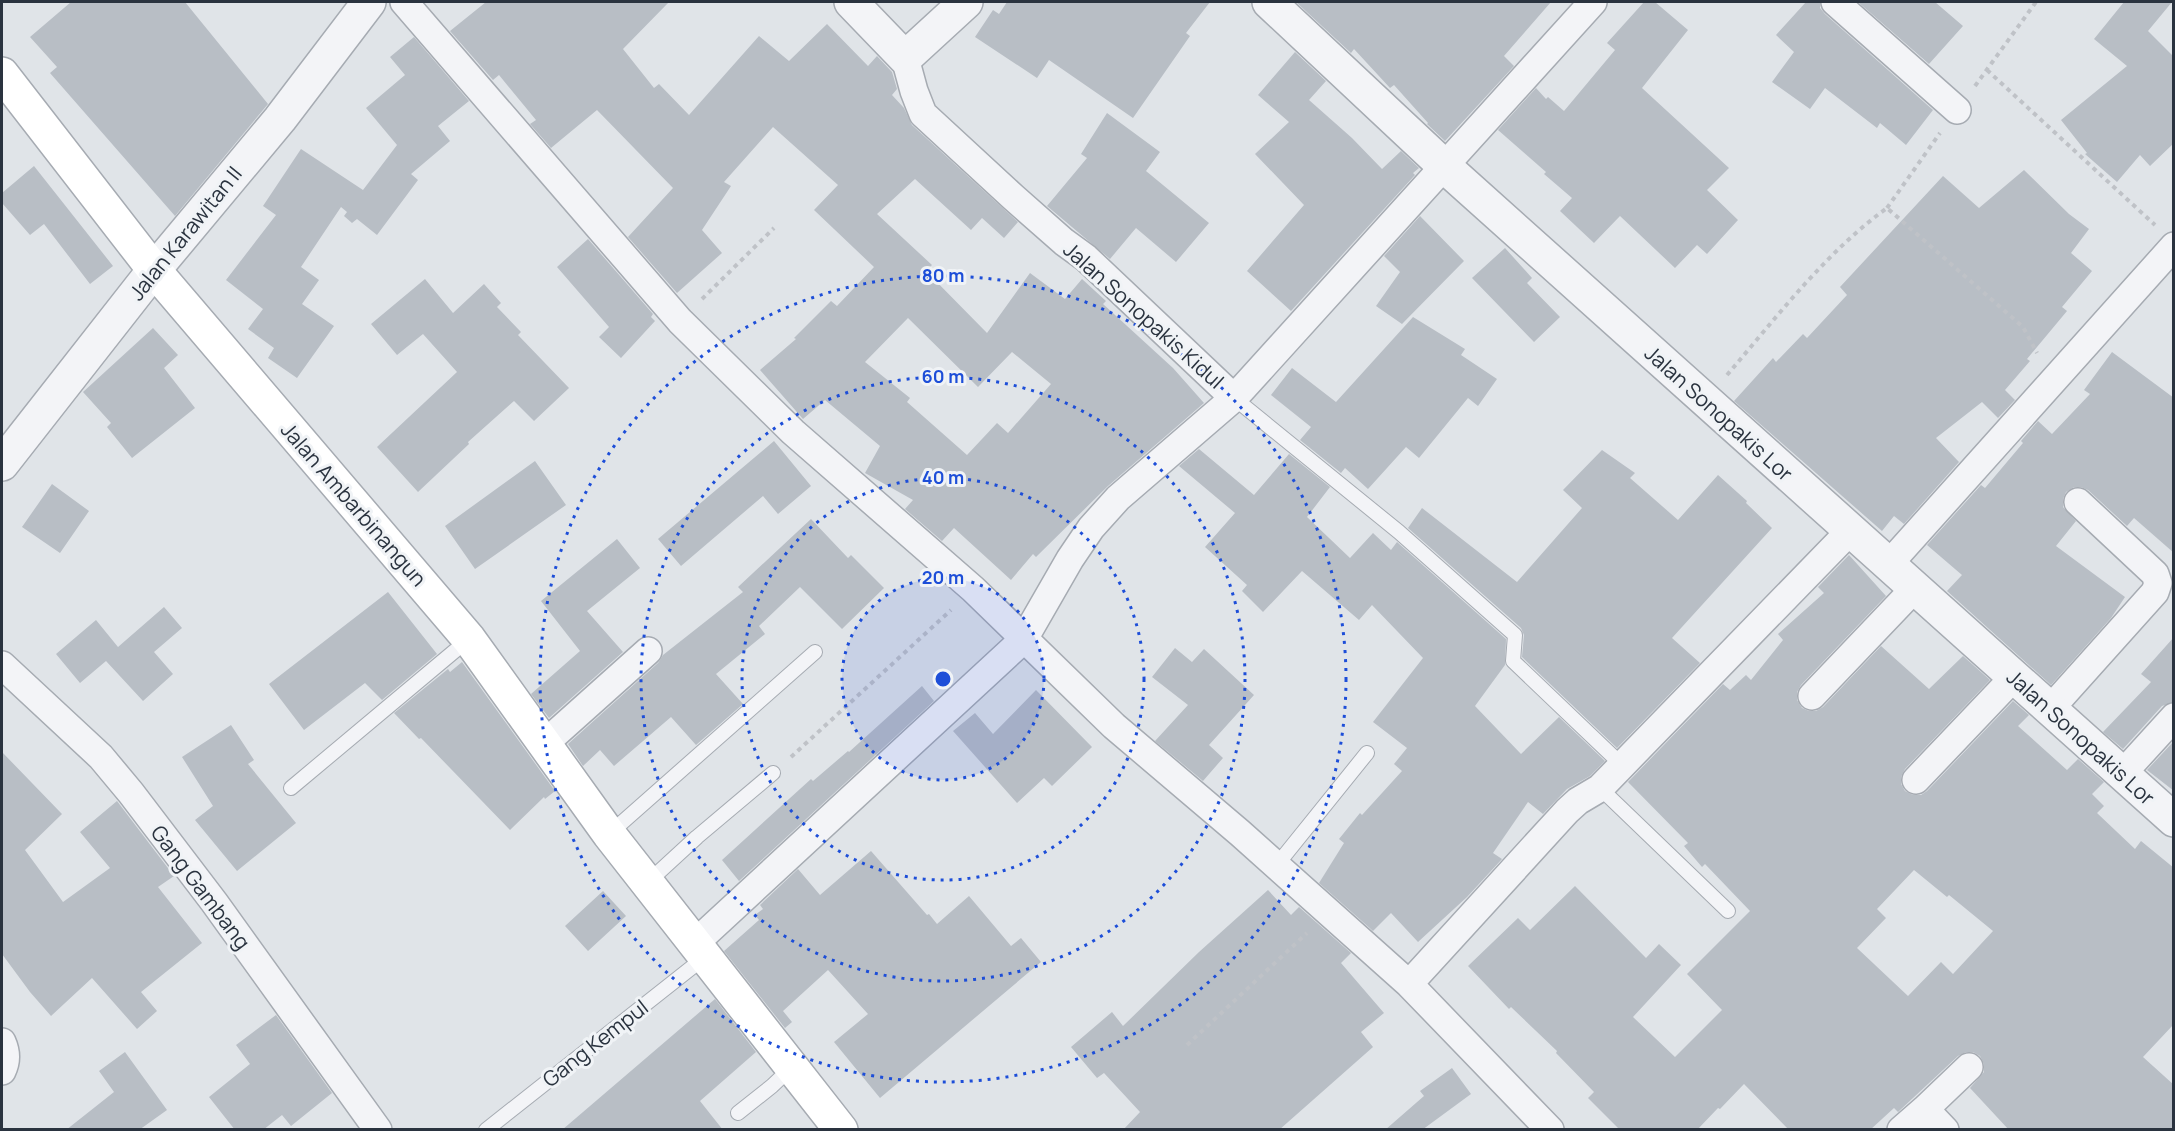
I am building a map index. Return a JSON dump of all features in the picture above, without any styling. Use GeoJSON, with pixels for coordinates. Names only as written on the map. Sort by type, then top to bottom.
{"type":"FeatureCollection","features":[{"type":"Feature","properties":{"kind":"main road","name":"Jalan Ambarbinangun"},"geometry":{"type":"LineString","coordinates":[[2,74],[154,270],[469,639],[609,834],[841,1130]]}},
{"type":"Feature","properties":{"kind":"street","name":"Jalan Karawitan II"},"geometry":{"type":"LineString","coordinates":[[2,464],[154,270],[280,119],[369,2]]}},
{"type":"Feature","properties":{"kind":"street"},"geometry":{"type":"LineString","coordinates":[[404,2],[680,321],[793,432],[973,589],[1114,726],[1409,984],[1550,1130]]}},
{"type":"Feature","properties":{"kind":"street","name":"Jalan Sonopakis Kidul"},"geometry":{"type":"LineString","coordinates":[[850,2],[905,58],[923,114],[1021,204],[1086,258],[1234,398],[1593,2]]}},
{"type":"Feature","properties":{"kind":"street"},"geometry":{"type":"LineString","coordinates":[[905,58],[966,2]]}},
{"type":"Feature","properties":{"kind":"street","name":"Jalan Sonopakis Lor"},"geometry":{"type":"LineString","coordinates":[[1269,2],[1443,165],[2174,820]]}},
{"type":"Feature","properties":{"kind":"street"},"geometry":{"type":"LineString","coordinates":[[1835,2],[1957,110]]}},
{"type":"Feature","properties":{"kind":"street"},"geometry":{"type":"LineString","coordinates":[[1888,565],[2052,381],[2165,236]]}},
{"type":"Feature","properties":{"kind":"street"},"geometry":{"type":"LineString","coordinates":[[699,951],[1024,639],[1036,614],[1091,528],[1118,498],[1234,398]]}},
{"type":"Feature","properties":{"kind":"street"},"geometry":{"type":"LineString","coordinates":[[2051,708],[2156,592],[2158,583],[2155,574],[2078,502]]}},
{"type":"Feature","properties":{"kind":"street"},"geometry":{"type":"LineString","coordinates":[[1409,984],[1567,811],[1578,801],[1600,788],[1850,531]]}},
{"type":"Feature","properties":{"kind":"street"},"geometry":{"type":"LineString","coordinates":[[1812,696],[1915,588]]}},
{"type":"Feature","properties":{"kind":"street"},"geometry":{"type":"LineString","coordinates":[[544,744],[648,651]]}},
{"type":"Feature","properties":{"kind":"street","name":"Gang Gambang"},"geometry":{"type":"LineString","coordinates":[[2,664],[101,758],[131,793],[214,902],[378,1130]]}},
{"type":"Feature","properties":{"kind":"street"},"geometry":{"type":"LineString","coordinates":[[1916,780],[2015,676]]}},
{"type":"Feature","properties":{"kind":"street"},"geometry":{"type":"LineString","coordinates":[[2123,773],[2174,717]]}},
{"type":"Feature","properties":{"kind":"street"},"geometry":{"type":"LineString","coordinates":[[1901,1130],[1969,1067]]}},
{"type":"Feature","properties":{"kind":"street"},"geometry":{"type":"LineString","coordinates":[[1925,1109],[1945,1130]]}},
{"type":"Feature","properties":{"kind":"lane"},"geometry":{"type":"LineString","coordinates":[[1234,398],[1399,532],[1515,635],[1513,661],[1622,765]]}},
{"type":"Feature","properties":{"kind":"lane"},"geometry":{"type":"LineString","coordinates":[[291,788],[469,639]]}},
{"type":"Feature","properties":{"kind":"lane"},"geometry":{"type":"LineString","coordinates":[[609,834],[815,652]]}},
{"type":"Feature","properties":{"kind":"lane"},"geometry":{"type":"LineString","coordinates":[[1276,866],[1367,753]]}},
{"type":"Feature","properties":{"kind":"lane"},"geometry":{"type":"LineString","coordinates":[[648,882],[696,837],[773,773]]}},
{"type":"Feature","properties":{"kind":"lane"},"geometry":{"type":"LineString","coordinates":[[1600,788],[1728,911]]}},
{"type":"Feature","properties":{"kind":"lane","name":"Gang Kempul"},"geometry":{"type":"LineString","coordinates":[[486,1130],[699,951]]}},
{"type":"Feature","properties":{"kind":"lane"},"geometry":{"type":"LineString","coordinates":[[738,1113],[792,1067]]}},
{"type":"Feature","properties":{"kind":"path"},"geometry":{"type":"LineString","coordinates":[[1987,70],[2165,236]]}},
{"type":"Feature","properties":{"kind":"path"},"geometry":{"type":"LineString","coordinates":[[1705,400],[1808,282],[1862,226],[1887,208],[2023,327],[2052,381]]}},
{"type":"Feature","properties":{"kind":"path"},"geometry":{"type":"LineString","coordinates":[[680,321],[774,228]]}},
{"type":"Feature","properties":{"kind":"path"},"geometry":{"type":"LineString","coordinates":[[773,773],[973,589]]}},
{"type":"Feature","properties":{"kind":"path"},"geometry":{"type":"LineString","coordinates":[[1187,1045],[1329,912]]}},
{"type":"Feature","properties":{"kind":"building"},"geometry":{"type":"Polygon","coordinates":[[[71,2],[185,2],[268,104],[175,216],[50,73],[57,67],[30,37],[71,2]]]}},
{"type":"Feature","properties":{"kind":"building"},"geometry":{"type":"Polygon","coordinates":[[[486,2],[669,2],[623,49],[654,88],[659,84],[689,115],[759,36],[789,61],[827,24],[868,66],[877,56],[892,72],[897,89],[892,95],[904,108],[912,125],[1018,222],[1004,238],[982,218],[971,230],[915,179],[877,214],[932,265],[926,271],[987,333],[1030,273],[1065,299],[1082,279],[1106,301],[1103,304],[1173,368],[1204,403],[1108,486],[1036,557],[1033,554],[1011,580],[954,528],[942,541],[905,509],[913,500],[865,473],[880,446],[825,400],[803,419],[760,370],[796,339],[794,338],[831,301],[837,306],[874,267],[814,210],[838,185],[773,127],[724,182],[731,186],[702,230],[722,253],[677,293],[628,237],[673,188],[597,110],[551,148],[530,124],[536,120],[499,75],[493,80],[450,31],[486,2]],[[908,318],[865,362],[910,398],[907,402],[967,455],[997,423],[1008,433],[1051,384],[1012,352],[978,387],[908,318]]]}},
{"type":"Feature","properties":{"kind":"building"},"geometry":{"type":"Polygon","coordinates":[[[1007,2],[1210,2],[1186,33],[1190,36],[1133,118],[1049,60],[1037,78],[975,37],[993,10],[999,14],[1007,2]]]}},
{"type":"Feature","properties":{"kind":"building"},"geometry":{"type":"Polygon","coordinates":[[[1296,2],[1551,2],[1504,56],[1514,66],[1445,141],[1427,124],[1394,85],[1390,88],[1354,49],[1351,53],[1296,2]]]}},
{"type":"Feature","properties":{"kind":"building"},"geometry":{"type":"Polygon","coordinates":[[[1644,2],[1655,2],[1688,30],[1642,88],[1729,168],[1707,190],[1738,220],[1707,254],[1697,245],[1675,268],[1620,216],[1594,243],[1560,211],[1572,198],[1498,130],[1536,88],[1546,99],[1548,97],[1564,111],[1615,50],[1607,43],[1644,2]]]}},
{"type":"Feature","properties":{"kind":"building"},"geometry":{"type":"Polygon","coordinates":[[[1806,2],[1820,2],[1820,8],[1825,14],[1933,110],[1906,145],[1880,123],[1877,128],[1825,88],[1810,109],[1772,82],[1794,52],[1776,35],[1806,2]]]}},
{"type":"Feature","properties":{"kind":"building"},"geometry":{"type":"Polygon","coordinates":[[[1858,2],[1935,2],[1963,26],[1929,64],[1858,2]]]}},
{"type":"Feature","properties":{"kind":"building"},"geometry":{"type":"Polygon","coordinates":[[[2124,2],[2172,2],[2148,31],[2174,57],[2174,143],[2150,166],[2140,155],[2117,182],[2085,154],[2087,153],[2061,120],[2127,66],[2094,39],[2124,2]]]}},
{"type":"Feature","properties":{"kind":"building"},"geometry":{"type":"Polygon","coordinates":[[[414,37],[469,101],[438,126],[450,141],[411,174],[418,180],[377,235],[357,219],[352,223],[344,216],[347,212],[341,207],[301,267],[319,280],[302,304],[334,326],[297,378],[268,358],[274,348],[248,329],[263,309],[226,280],[276,215],[263,206],[301,149],[363,190],[397,145],[366,108],[405,75],[390,57],[414,37]]]}},
{"type":"Feature","properties":{"kind":"building"},"geometry":{"type":"Polygon","coordinates":[[[1295,52],[1326,81],[1309,100],[1352,138],[1382,169],[1401,151],[1419,168],[1291,311],[1247,271],[1304,205],[1255,154],[1289,122],[1258,95],[1295,52]]]}},
{"type":"Feature","properties":{"kind":"building"},"geometry":{"type":"Polygon","coordinates":[[[1107,113],[1160,152],[1146,171],[1209,223],[1176,262],[1136,228],[1110,259],[1047,206],[1087,158],[1081,154],[1107,113]]]}},
{"type":"Feature","properties":{"kind":"building"},"geometry":{"type":"Polygon","coordinates":[[[34,166],[113,266],[90,284],[44,224],[30,235],[2,203],[2,193],[34,166]]]}},
{"type":"Feature","properties":{"kind":"building"},"geometry":{"type":"Polygon","coordinates":[[[2024,170],[2069,214],[2089,229],[2071,253],[2092,271],[2062,307],[2067,311],[2027,359],[2030,361],[2005,390],[2015,400],[1998,418],[1982,402],[1936,438],[1959,462],[1904,524],[1894,516],[1882,531],[1734,401],[1773,358],[1776,362],[1803,334],[1807,338],[1847,295],[1840,287],[1943,176],[1979,208],[2024,170]]]}},
{"type":"Feature","properties":{"kind":"building"},"geometry":{"type":"Polygon","coordinates":[[[1420,216],[1464,261],[1402,324],[1376,306],[1400,272],[1384,256],[1420,216]]]}},
{"type":"Feature","properties":{"kind":"building"},"geometry":{"type":"Polygon","coordinates":[[[588,239],[653,314],[651,317],[655,321],[621,358],[599,337],[609,327],[557,267],[588,239]]]}},
{"type":"Feature","properties":{"kind":"building"},"geometry":{"type":"Polygon","coordinates":[[[1505,248],[1532,278],[1527,283],[1560,317],[1534,342],[1472,278],[1505,248]]]}},
{"type":"Feature","properties":{"kind":"building"},"geometry":{"type":"Polygon","coordinates":[[[425,279],[453,313],[484,284],[501,303],[497,307],[521,332],[518,335],[569,388],[534,421],[514,401],[468,442],[469,444],[418,492],[377,447],[457,372],[423,334],[397,355],[371,324],[425,279]]]}},
{"type":"Feature","properties":{"kind":"building"},"geometry":{"type":"Polygon","coordinates":[[[1413,317],[1465,349],[1461,355],[1497,379],[1478,406],[1468,398],[1419,458],[1406,447],[1368,489],[1345,468],[1341,473],[1300,440],[1311,427],[1271,395],[1292,368],[1336,402],[1413,317]]]}},
{"type":"Feature","properties":{"kind":"building"},"geometry":{"type":"Polygon","coordinates":[[[153,328],[178,355],[164,368],[195,408],[132,458],[107,427],[111,423],[83,392],[153,328]]]}},
{"type":"Feature","properties":{"kind":"building"},"geometry":{"type":"Polygon","coordinates":[[[2112,352],[2174,398],[2174,553],[2134,518],[2127,526],[2088,490],[2074,487],[2066,492],[2063,507],[2076,521],[2056,546],[2125,597],[2111,618],[2051,685],[1947,591],[1962,575],[1927,545],[1981,485],[1985,488],[2023,443],[2021,441],[2038,421],[2052,434],[2090,394],[2084,390],[2112,352]]]}},
{"type":"Feature","properties":{"kind":"building"},"geometry":{"type":"Polygon","coordinates":[[[774,441],[811,486],[778,514],[763,496],[681,566],[658,539],[774,441]]]}},
{"type":"Feature","properties":{"kind":"building"},"geometry":{"type":"Polygon","coordinates":[[[1199,449],[1254,495],[1289,454],[1330,487],[1307,517],[1350,558],[1373,533],[1391,550],[1397,542],[1506,639],[1505,665],[1475,706],[1521,754],[1559,717],[1605,761],[1590,776],[1567,789],[1543,814],[1528,802],[1493,853],[1502,859],[1467,897],[1418,942],[1391,913],[1373,931],[1319,883],[1344,843],[1339,839],[1360,813],[1362,815],[1402,771],[1394,764],[1407,748],[1373,722],[1423,658],[1372,605],[1359,620],[1302,571],[1263,612],[1242,591],[1247,585],[1205,547],[1235,513],[1179,466],[1199,449]]]}},
{"type":"Feature","properties":{"kind":"building"},"geometry":{"type":"Polygon","coordinates":[[[1602,450],[1635,473],[1630,478],[1678,520],[1718,475],[1772,528],[1672,638],[1700,663],[1617,748],[1522,657],[1524,635],[1521,628],[1408,528],[1422,508],[1517,582],[1582,508],[1563,490],[1602,450]]]}},
{"type":"Feature","properties":{"kind":"building"},"geometry":{"type":"Polygon","coordinates":[[[535,461],[566,505],[475,569],[445,526],[535,461]]]}},
{"type":"Feature","properties":{"kind":"building"},"geometry":{"type":"Polygon","coordinates":[[[52,484],[89,511],[60,553],[22,527],[52,484]]]}},
{"type":"Feature","properties":{"kind":"building"},"geometry":{"type":"Polygon","coordinates":[[[811,519],[848,558],[851,555],[884,588],[842,629],[800,587],[759,626],[765,634],[716,674],[743,704],[696,745],[671,717],[614,766],[600,750],[583,766],[568,744],[658,663],[663,655],[743,592],[738,587],[811,519]]]}},
{"type":"Feature","properties":{"kind":"building"},"geometry":{"type":"Polygon","coordinates":[[[617,539],[640,568],[587,611],[623,652],[549,718],[531,694],[580,651],[541,601],[617,539]]]}},
{"type":"Feature","properties":{"kind":"building"},"geometry":{"type":"Polygon","coordinates":[[[1849,555],[1886,596],[1801,685],[1797,692],[1797,700],[1802,708],[1816,711],[1823,707],[1881,646],[1929,689],[1963,656],[1990,680],[1905,769],[1901,777],[1901,784],[1905,791],[1913,795],[1921,795],[1927,791],[2013,701],[2029,715],[2018,726],[2067,770],[2078,759],[2104,782],[2092,794],[2104,806],[2097,813],[2135,849],[2141,841],[2174,868],[2174,1024],[2143,1057],[2174,1085],[2174,1130],[2009,1130],[1970,1088],[1984,1072],[1984,1064],[1980,1056],[1973,1052],[1966,1052],[1958,1056],[1898,1112],[1894,1108],[1870,1130],[1789,1130],[1744,1084],[1697,1130],[1620,1130],[1588,1098],[1594,1092],[1556,1053],[1557,1051],[1511,1007],[1509,1009],[1468,966],[1518,918],[1530,930],[1575,886],[1646,958],[1659,944],[1681,965],[1633,1017],[1675,1057],[1722,1010],[1687,974],[1750,911],[1705,864],[1702,867],[1684,846],[1688,843],[1628,782],[1723,684],[1730,690],[1746,675],[1751,680],[1783,640],[1778,634],[1824,593],[1818,587],[1849,555]],[[1914,870],[1877,909],[1886,918],[1857,948],[1908,996],[1941,962],[1953,974],[1993,931],[1949,895],[1947,897],[1914,870]]]}},
{"type":"Feature","properties":{"kind":"building"},"geometry":{"type":"Polygon","coordinates":[[[388,592],[437,654],[382,700],[365,683],[304,730],[269,684],[388,592]]]}},
{"type":"Feature","properties":{"kind":"building"},"geometry":{"type":"Polygon","coordinates":[[[164,607],[182,628],[154,652],[173,674],[143,701],[106,661],[80,683],[56,654],[96,620],[118,647],[164,607]]]}},
{"type":"Feature","properties":{"kind":"building"},"geometry":{"type":"Polygon","coordinates":[[[2174,637],[2174,702],[2162,706],[2123,749],[2103,732],[2151,682],[2141,674],[2174,637]]]}},
{"type":"Feature","properties":{"kind":"building"},"geometry":{"type":"Polygon","coordinates":[[[1175,648],[1192,662],[1204,649],[1254,695],[1209,745],[1223,758],[1203,781],[1155,741],[1188,705],[1152,677],[1175,648]]]}},
{"type":"Feature","properties":{"kind":"building"},"geometry":{"type":"Polygon","coordinates":[[[462,662],[555,791],[545,799],[544,797],[510,830],[394,713],[448,669],[450,672],[462,662]]]}},
{"type":"Feature","properties":{"kind":"building"},"geometry":{"type":"Polygon","coordinates":[[[922,686],[934,701],[739,881],[722,860],[811,779],[813,781],[849,752],[922,686]]]}},
{"type":"Feature","properties":{"kind":"building"},"geometry":{"type":"Polygon","coordinates":[[[1036,690],[1092,747],[1052,786],[1044,778],[1017,803],[953,731],[975,713],[993,734],[1036,690]]]}},
{"type":"Feature","properties":{"kind":"building"},"geometry":{"type":"Polygon","coordinates":[[[231,725],[254,760],[248,764],[296,823],[237,871],[195,820],[213,806],[182,757],[231,725]]]}},
{"type":"Feature","properties":{"kind":"building"},"geometry":{"type":"Polygon","coordinates":[[[2174,741],[2174,791],[2147,770],[2174,741]]]}},
{"type":"Feature","properties":{"kind":"building"},"geometry":{"type":"Polygon","coordinates":[[[2,752],[62,814],[25,850],[63,902],[110,868],[80,832],[117,801],[174,876],[158,887],[202,943],[141,992],[157,1011],[137,1029],[92,978],[51,1016],[2,954],[2,752]]]}},
{"type":"Feature","properties":{"kind":"building"},"geometry":{"type":"Polygon","coordinates":[[[871,851],[937,924],[969,896],[1011,946],[1021,938],[1041,962],[880,1098],[834,1042],[868,1014],[828,970],[783,1011],[792,1022],[785,1028],[724,951],[759,920],[755,915],[763,909],[760,905],[798,869],[820,895],[871,851]]]}},
{"type":"Feature","properties":{"kind":"building"},"geometry":{"type":"Polygon","coordinates":[[[1268,890],[1291,915],[1299,907],[1351,953],[1341,963],[1384,1013],[1361,1032],[1373,1047],[1279,1130],[1123,1130],[1140,1112],[1104,1073],[1097,1078],[1071,1047],[1112,1012],[1123,1026],[1199,952],[1268,890]]]}},
{"type":"Feature","properties":{"kind":"building"},"geometry":{"type":"Polygon","coordinates":[[[603,891],[626,916],[588,951],[565,926],[603,891]]]}},
{"type":"Feature","properties":{"kind":"building"},"geometry":{"type":"Polygon","coordinates":[[[715,999],[756,1052],[700,1101],[723,1130],[562,1130],[715,999]]]}},
{"type":"Feature","properties":{"kind":"building"},"geometry":{"type":"Polygon","coordinates":[[[276,1015],[332,1093],[291,1126],[282,1115],[263,1130],[235,1130],[209,1097],[250,1064],[236,1045],[276,1015]]]}},
{"type":"Feature","properties":{"kind":"building"},"geometry":{"type":"Polygon","coordinates":[[[125,1052],[167,1110],[139,1130],[66,1130],[114,1092],[99,1071],[125,1052]]]}},
{"type":"Feature","properties":{"kind":"building"},"geometry":{"type":"Polygon","coordinates":[[[1452,1068],[1471,1094],[1422,1130],[1385,1130],[1424,1096],[1420,1091],[1452,1068]]]}}]}
